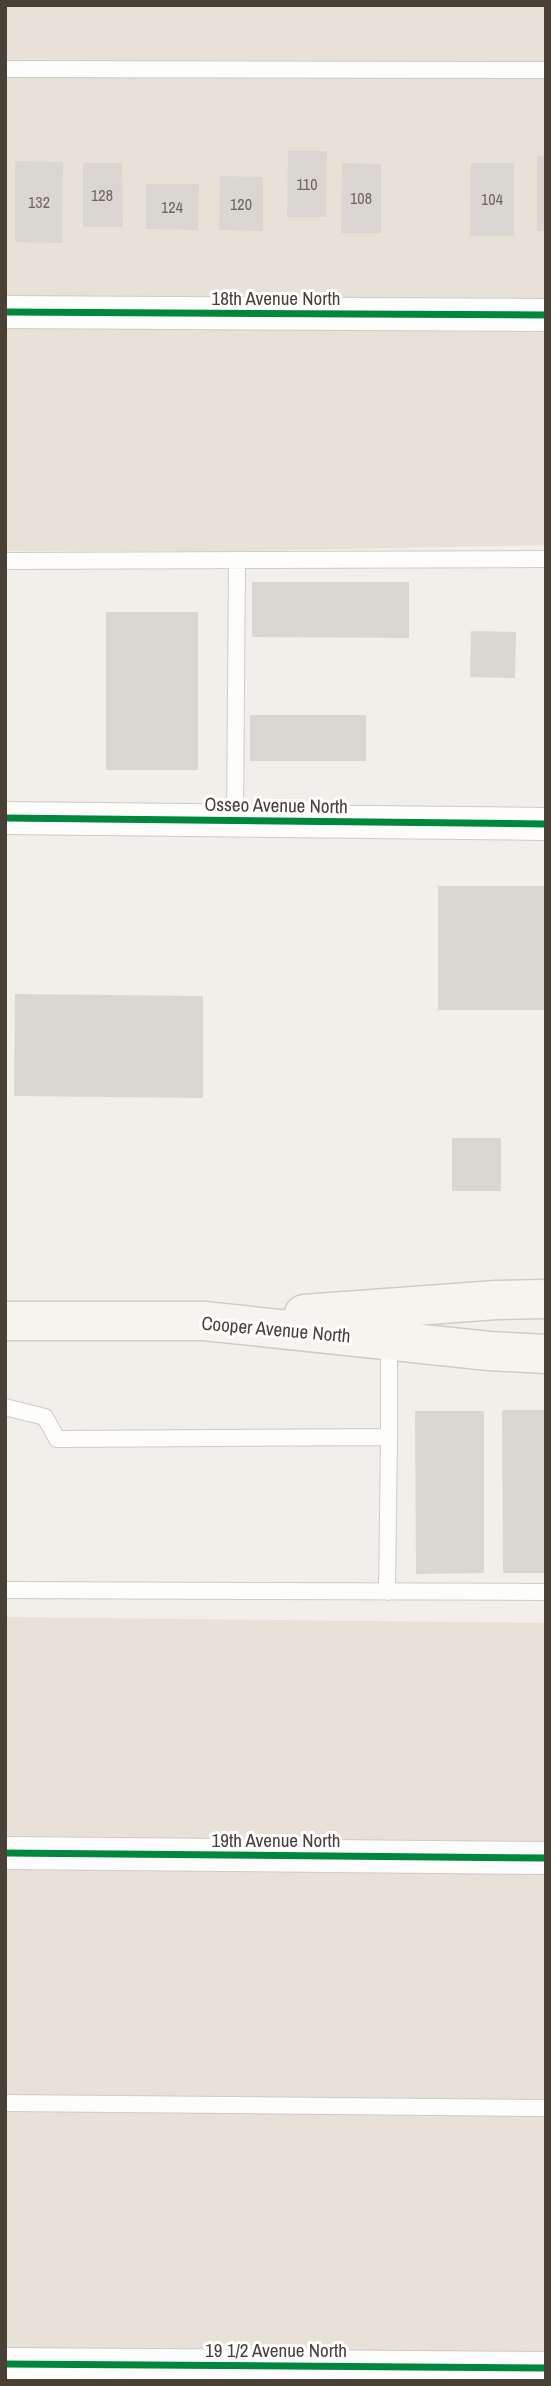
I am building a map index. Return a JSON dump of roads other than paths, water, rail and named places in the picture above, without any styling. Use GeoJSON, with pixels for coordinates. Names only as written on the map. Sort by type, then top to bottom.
{"type":"FeatureCollection","features":[{"type":"Feature","properties":{"kind":"main road"},"geometry":{"type":"LineString","coordinates":[[204,1321],[482,1301],[546,1299]]}},
{"type":"Feature","properties":{"kind":"main road","name":"Cooper Avenue North"},"geometry":{"type":"LineString","coordinates":[[5,1321],[204,1321],[489,1351],[546,1354]]}},
{"type":"Feature","properties":{"kind":"street","name":"18th Avenue North"},"geometry":{"type":"LineString","coordinates":[[5,312],[546,315]]}},
{"type":"Feature","properties":{"kind":"street","name":"Osseo Avenue North"},"geometry":{"type":"LineString","coordinates":[[5,818],[546,824]]}},
{"type":"Feature","properties":{"kind":"street","name":"19th Avenue North"},"geometry":{"type":"LineString","coordinates":[[5,1853],[546,1858]]}},
{"type":"Feature","properties":{"kind":"street","name":"19 1/2 Avenue North"},"geometry":{"type":"LineString","coordinates":[[5,2364],[546,2368]]}},
{"type":"Feature","properties":{"kind":"lane"},"geometry":{"type":"LineString","coordinates":[[5,69],[546,70]]}},
{"type":"Feature","properties":{"kind":"lane"},"geometry":{"type":"LineString","coordinates":[[5,561],[546,559]]}},
{"type":"Feature","properties":{"kind":"lane"},"geometry":{"type":"LineString","coordinates":[[234,820],[237,560]]}},
{"type":"Feature","properties":{"kind":"lane"},"geometry":{"type":"LineString","coordinates":[[387,1592],[389,1340]]}},
{"type":"Feature","properties":{"kind":"lane"},"geometry":{"type":"LineString","coordinates":[[5,1407],[45,1417],[57,1438],[389,1437]]}},
{"type":"Feature","properties":{"kind":"lane"},"geometry":{"type":"LineString","coordinates":[[5,1590],[546,1592]]}},
{"type":"Feature","properties":{"kind":"lane"},"geometry":{"type":"LineString","coordinates":[[5,2103],[546,2108]]}}]}
